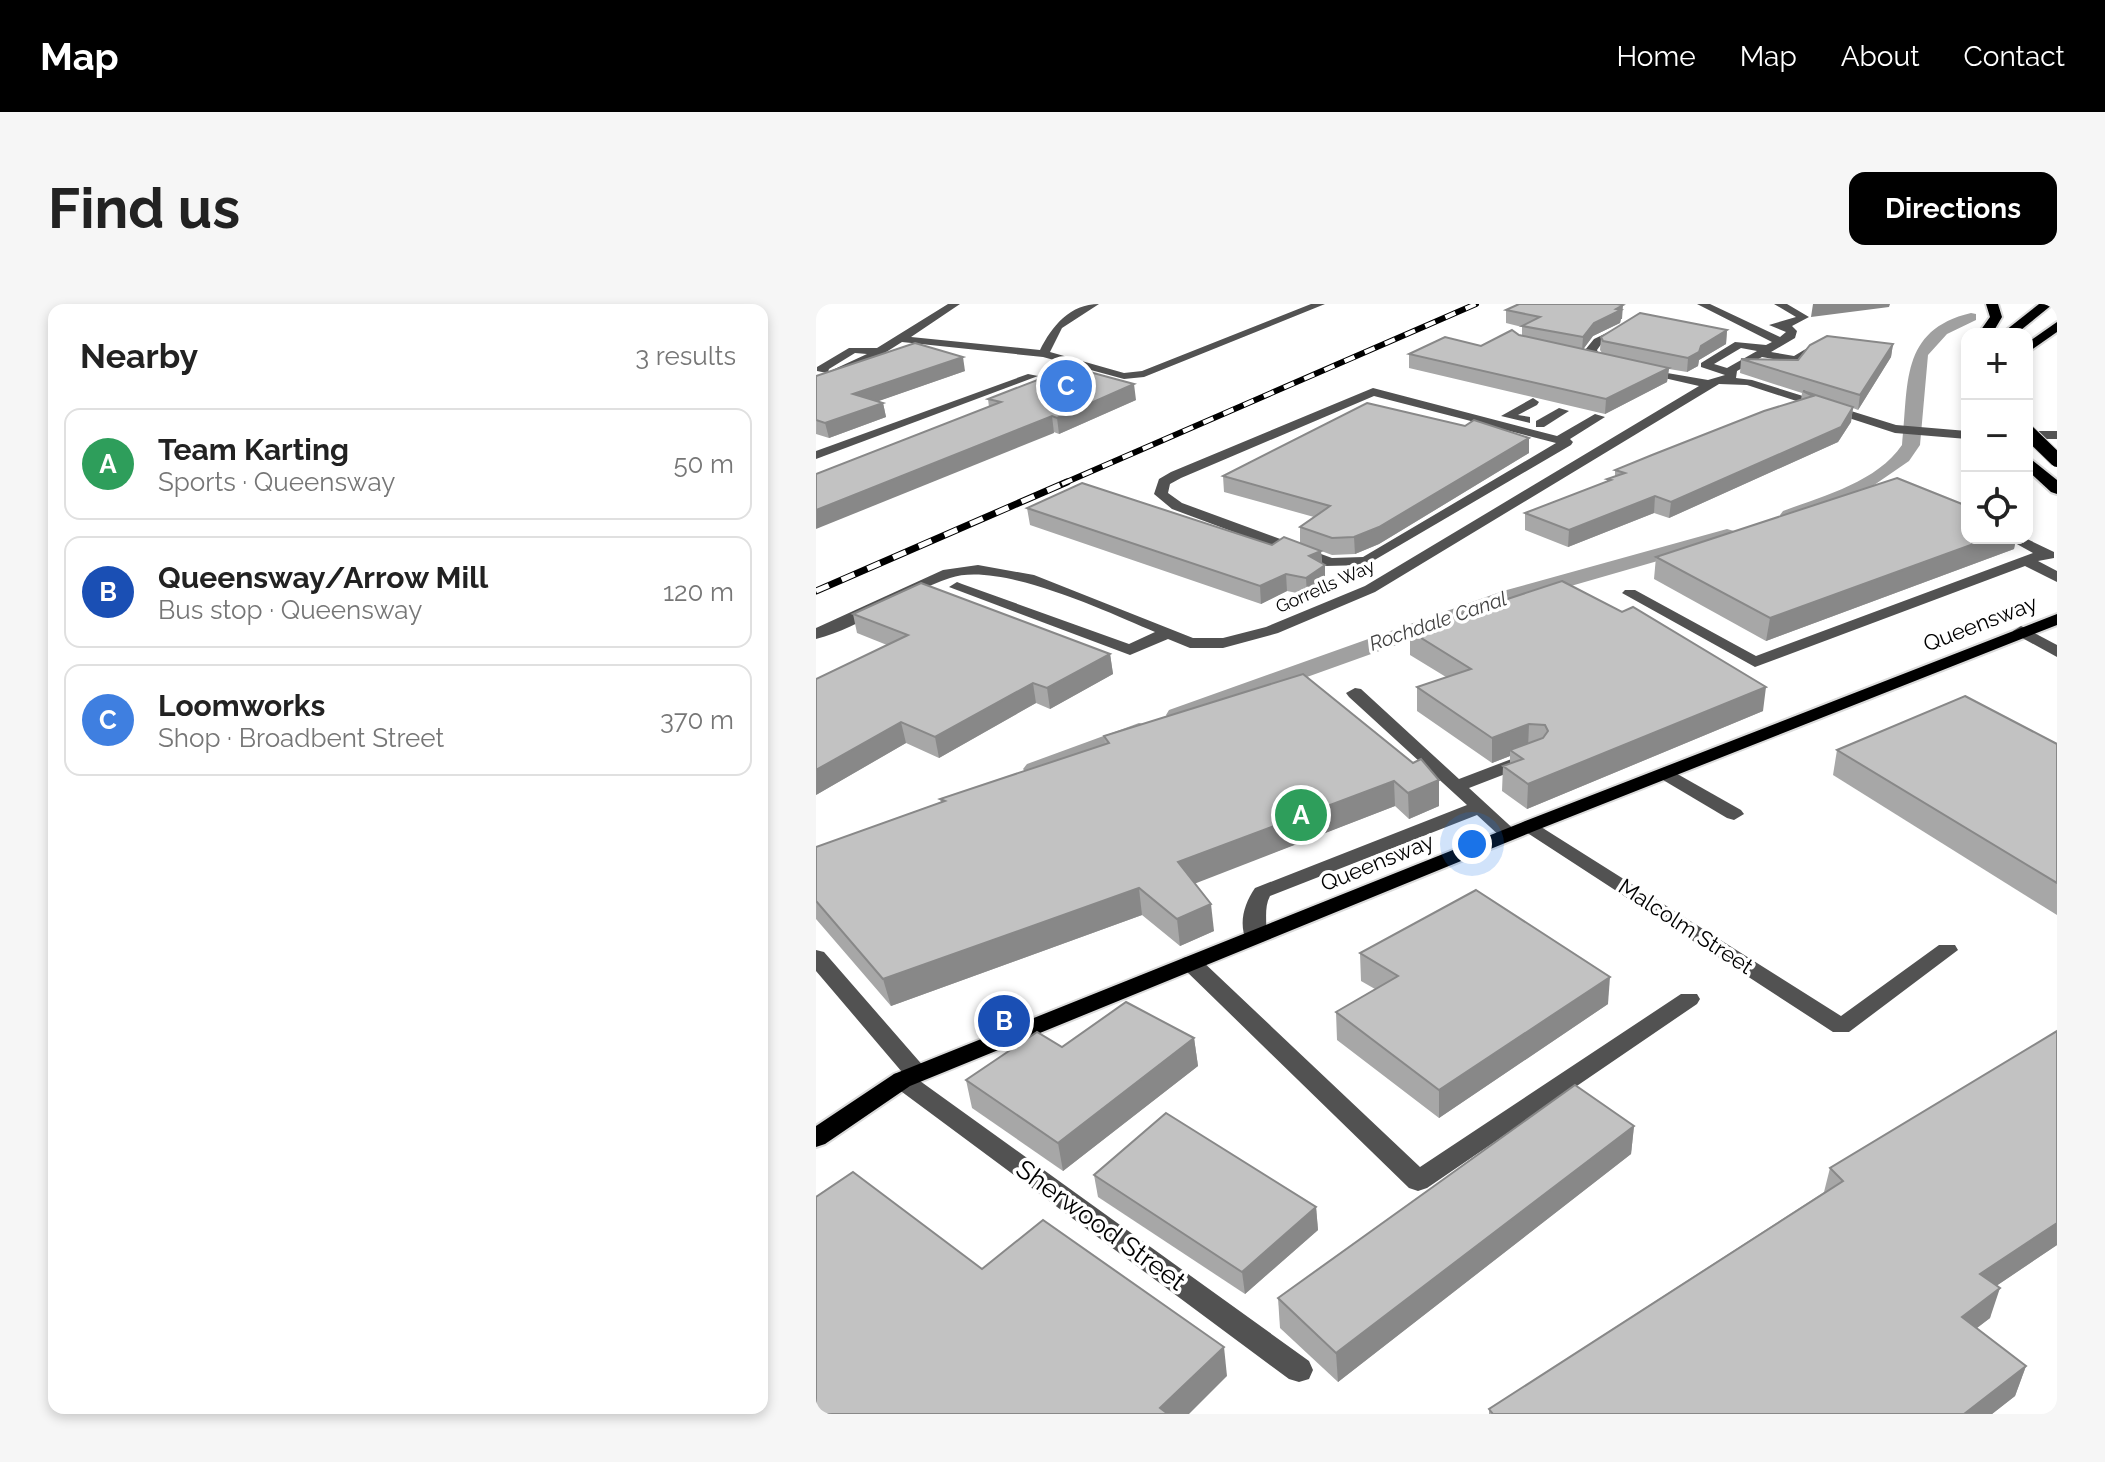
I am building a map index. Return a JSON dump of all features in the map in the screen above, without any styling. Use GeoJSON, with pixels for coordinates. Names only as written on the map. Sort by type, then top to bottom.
{"type":"FeatureCollection","features":[{"type":"Feature","properties":{"kind":"highway"},"geometry":{"type":"LineString","coordinates":[[1989,328],[1996,317],[1992,304]]}},
{"type":"Feature","properties":{"kind":"highway"},"geometry":{"type":"LineString","coordinates":[[2016,328],[2047,304]]}},
{"type":"Feature","properties":{"kind":"highway"},"geometry":{"type":"LineString","coordinates":[[2033,344],[2057,326]]}},
{"type":"Feature","properties":{"kind":"highway"},"geometry":{"type":"LineString","coordinates":[[2033,347],[2057,340]]}},
{"type":"Feature","properties":{"kind":"highway"},"geometry":{"type":"LineString","coordinates":[[2033,438],[2057,460]]}},
{"type":"Feature","properties":{"kind":"highway"},"geometry":{"type":"LineString","coordinates":[[2033,467],[2057,489]]}},
{"type":"Feature","properties":{"kind":"main road","name":"Queensway"},"geometry":{"type":"LineString","coordinates":[[816,1138],[909,1077],[1509,834],[2057,619]]}},
{"type":"Feature","properties":{"kind":"street"},"geometry":{"type":"LineString","coordinates":[[816,381],[840,373],[880,352],[955,304]]}},
{"type":"Feature","properties":{"kind":"street"},"geometry":{"type":"LineString","coordinates":[[1044,354],[1058,326],[1094,304]]}},
{"type":"Feature","properties":{"kind":"street"},"geometry":{"type":"LineString","coordinates":[[900,339],[1044,354],[1124,376],[1144,374],[1320,304]]}},
{"type":"Feature","properties":{"kind":"street"},"geometry":{"type":"LineString","coordinates":[[1702,304],[1781,341]]}},
{"type":"Feature","properties":{"kind":"street"},"geometry":{"type":"LineString","coordinates":[[1750,328],[1783,324],[1804,317],[1779,304]]}},
{"type":"Feature","properties":{"kind":"street"},"geometry":{"type":"LineString","coordinates":[[1596,360],[1591,350],[1598,341],[1632,324]]}},
{"type":"Feature","properties":{"kind":"street"},"geometry":{"type":"LineString","coordinates":[[1783,324],[1792,331],[1791,336],[1764,351],[1730,376],[1705,365],[1739,344],[1764,351],[1793,364],[1817,345],[1829,341]]}},
{"type":"Feature","properties":{"kind":"street"},"geometry":{"type":"LineString","coordinates":[[840,373],[821,369],[853,350],[880,352]]}},
{"type":"Feature","properties":{"kind":"street"},"geometry":{"type":"LineString","coordinates":[[1580,356],[1610,363]]}},
{"type":"Feature","properties":{"kind":"street"},"geometry":{"type":"LineString","coordinates":[[1624,366],[1708,384]]}},
{"type":"Feature","properties":{"kind":"street"},"geometry":{"type":"LineString","coordinates":[[816,455],[1032,376]]}},
{"type":"Feature","properties":{"kind":"street","name":"Gorrells Way"},"geometry":{"type":"LineString","coordinates":[[816,634],[948,573],[989,569],[1029,578],[1190,643],[1223,643],[1272,630],[1370,589],[1708,384],[1730,376],[1895,429],[1961,435]]}},
{"type":"Feature","properties":{"kind":"street"},"geometry":{"type":"LineString","coordinates":[[1566,438],[1373,392],[1176,475],[1164,482],[1161,494],[1177,506],[1330,563],[1366,561],[1566,438],[1599,417]]}},
{"type":"Feature","properties":{"kind":"street"},"geometry":{"type":"LineString","coordinates":[[1533,402],[1507,416],[1540,424],[1598,451]]}},
{"type":"Feature","properties":{"kind":"street"},"geometry":{"type":"LineString","coordinates":[[1540,424],[1563,411]]}},
{"type":"Feature","properties":{"kind":"street"},"geometry":{"type":"LineString","coordinates":[[2033,433],[2057,435]]}},
{"type":"Feature","properties":{"kind":"street"},"geometry":{"type":"LineString","coordinates":[[2025,544],[2050,556]]}},
{"type":"Feature","properties":{"kind":"street"},"geometry":{"type":"LineString","coordinates":[[1630,593],[1755,662],[2026,561],[2050,556]]}},
{"type":"Feature","properties":{"kind":"street"},"geometry":{"type":"LineString","coordinates":[[2026,561],[2057,577]]}},
{"type":"Feature","properties":{"kind":"street"},"geometry":{"type":"LineString","coordinates":[[988,598],[1029,578]]}},
{"type":"Feature","properties":{"kind":"street"},"geometry":{"type":"LineString","coordinates":[[957,587],[1130,650],[1169,632]]}},
{"type":"Feature","properties":{"kind":"street"},"geometry":{"type":"LineString","coordinates":[[1070,628],[1109,608]]}},
{"type":"Feature","properties":{"kind":"street"},"geometry":{"type":"LineString","coordinates":[[2021,631],[2057,652]]}},
{"type":"Feature","properties":{"kind":"street"},"geometry":{"type":"LineString","coordinates":[[1355,693],[1509,834]]}},
{"type":"Feature","properties":{"kind":"street"},"geometry":{"type":"LineString","coordinates":[[1457,786],[1535,756]]}},
{"type":"Feature","properties":{"kind":"street"},"geometry":{"type":"LineString","coordinates":[[1665,773],[1734,814]]}},
{"type":"Feature","properties":{"kind":"street"},"geometry":{"type":"LineString","coordinates":[[1255,937],[1254,907],[1262,892],[1480,807]]}},
{"type":"Feature","properties":{"kind":"street","name":"Malcolm Street"},"geometry":{"type":"LineString","coordinates":[[1530,826],[1841,1027],[1947,950]]}},
{"type":"Feature","properties":{"kind":"street","name":"Sherwood Street"},"geometry":{"type":"LineString","coordinates":[[816,957],[909,1077],[1299,1370]]}},
{"type":"Feature","properties":{"kind":"street"},"geometry":{"type":"LineString","coordinates":[[1191,963],[1418,1181],[1689,999]]}},
{"type":"Feature","properties":{"kind":"building"},"geometry":{"type":"Polygon","coordinates":[[[1519,304],[1623,305],[1616,309],[1621,310],[1594,323],[1583,337],[1522,326],[1540,317],[1506,310],[1519,304]]]}},
{"type":"Feature","properties":{"kind":"building"},"geometry":{"type":"Polygon","coordinates":[[[1640,313],[1727,330],[1688,358],[1603,341],[1601,337],[1640,313]]]}},
{"type":"Feature","properties":{"kind":"building"},"geometry":{"type":"Polygon","coordinates":[[[1512,330],[1519,335],[1669,368],[1606,399],[1409,354],[1445,337],[1481,346],[1512,330]]]}},
{"type":"Feature","properties":{"kind":"building"},"geometry":{"type":"Polygon","coordinates":[[[1827,336],[1893,344],[1860,395],[1741,359],[1798,360],[1810,345],[1827,336]]]}},
{"type":"Feature","properties":{"kind":"building"},"geometry":{"type":"Polygon","coordinates":[[[915,343],[963,357],[853,394],[883,403],[825,423],[816,420],[816,376],[915,343]]]}},
{"type":"Feature","properties":{"kind":"building"},"geometry":{"type":"Polygon","coordinates":[[[1071,367],[1134,384],[1057,418],[1052,416],[816,510],[816,474],[1001,402],[988,399],[1071,367]]]}},
{"type":"Feature","properties":{"kind":"building"},"geometry":{"type":"Polygon","coordinates":[[[1803,391],[1853,407],[1841,427],[1671,502],[1655,496],[1569,530],[1525,513],[1625,473],[1615,470],[1764,411],[1813,396],[1803,391]]]}},
{"type":"Feature","properties":{"kind":"building"},"geometry":{"type":"Polygon","coordinates":[[[1367,403],[1465,426],[1474,420],[1529,438],[1379,527],[1354,537],[1332,538],[1300,527],[1330,506],[1223,476],[1367,403]]]}},
{"type":"Feature","properties":{"kind":"building"},"geometry":{"type":"Polygon","coordinates":[[[1897,478],[1961,504],[1961,544],[1974,544],[1770,618],[1656,557],[1897,478]]]}},
{"type":"Feature","properties":{"kind":"building"},"geometry":{"type":"Polygon","coordinates":[[[1082,483],[1272,545],[1284,537],[1321,551],[1309,556],[1325,565],[1306,578],[1286,574],[1260,586],[1027,508],[1082,483]]]}},
{"type":"Feature","properties":{"kind":"building"},"geometry":{"type":"Polygon","coordinates":[[[1562,581],[1622,612],[1633,607],[1766,687],[1528,784],[1503,766],[1523,759],[1510,750],[1543,738],[1548,731],[1545,725],[1529,724],[1492,738],[1417,687],[1471,669],[1410,631],[1562,581]]]}},
{"type":"Feature","properties":{"kind":"building"},"geometry":{"type":"Polygon","coordinates":[[[921,583],[1110,654],[1047,688],[1033,683],[935,737],[901,722],[816,770],[816,679],[908,635],[853,614],[921,583]]]}},
{"type":"Feature","properties":{"kind":"building"},"geometry":{"type":"Polygon","coordinates":[[[1303,674],[1413,763],[1421,759],[1439,780],[1408,793],[1394,781],[1178,862],[1211,904],[1177,919],[1139,888],[883,979],[816,901],[816,847],[945,801],[940,799],[1109,743],[1104,736],[1303,674]]]}},
{"type":"Feature","properties":{"kind":"building"},"geometry":{"type":"Polygon","coordinates":[[[1965,696],[2057,744],[2057,883],[1837,750],[1965,696]]]}},
{"type":"Feature","properties":{"kind":"building"},"geometry":{"type":"Polygon","coordinates":[[[1476,890],[1610,977],[1439,1090],[1336,1012],[1398,976],[1360,953],[1476,890]]]}},
{"type":"Feature","properties":{"kind":"building"},"geometry":{"type":"Polygon","coordinates":[[[1126,1002],[1194,1038],[1058,1143],[966,1080],[1037,1032],[1062,1047],[1126,1002]]]}},
{"type":"Feature","properties":{"kind":"building"},"geometry":{"type":"Polygon","coordinates":[[[2057,1031],[2057,1223],[1980,1274],[2000,1288],[1962,1317],[2026,1366],[1964,1414],[1493,1414],[1489,1409],[1843,1181],[1830,1168],[2057,1031]]]}},
{"type":"Feature","properties":{"kind":"building"},"geometry":{"type":"Polygon","coordinates":[[[1575,1085],[1634,1126],[1336,1353],[1278,1298],[1575,1085]]]}},
{"type":"Feature","properties":{"kind":"building"},"geometry":{"type":"Polygon","coordinates":[[[1166,1113],[1316,1207],[1242,1272],[1094,1175],[1166,1113]]]}},
{"type":"Feature","properties":{"kind":"building"},"geometry":{"type":"Polygon","coordinates":[[[853,1172],[982,1269],[1043,1220],[1224,1347],[1160,1408],[1168,1414],[816,1414],[816,1197],[853,1172]]]}},
{"type":"Feature","properties":{"kind":"waterway","name":"Rochdale Canal"},"geometry":{"type":"LineString","coordinates":[[1790,515],[1857,488],[1903,457],[1911,445],[1920,355],[1941,330],[1971,317]]}},
{"type":"Feature","properties":{"kind":"waterway","name":"Rochdale Canal"},"geometry":{"type":"LineString","coordinates":[[1178,715],[1511,596],[1727,535]]}},
{"type":"Feature","properties":{"kind":"waterway","name":"Rochdale Canal"},"geometry":{"type":"LineString","coordinates":[[1036,769],[1139,730]]}},
{"type":"Feature","properties":{"kind":"railway"},"geometry":{"type":"LineString","coordinates":[[1062,484],[1476,304]]}},
{"type":"Feature","properties":{"kind":"railway"},"geometry":{"type":"LineString","coordinates":[[816,591],[1067,482]]}},
{"type":"Feature","properties":{"kind":"place","name":"Loomworks"},"geometry":{"type":"Point","coordinates":[1066,386]}},
{"type":"Feature","properties":{"kind":"place","name":"Team Karting"},"geometry":{"type":"Point","coordinates":[1301,815]}},
{"type":"Feature","properties":{"kind":"place","name":"Queensway/Arrow Mill"},"geometry":{"type":"Point","coordinates":[1004,1021]}}]}
